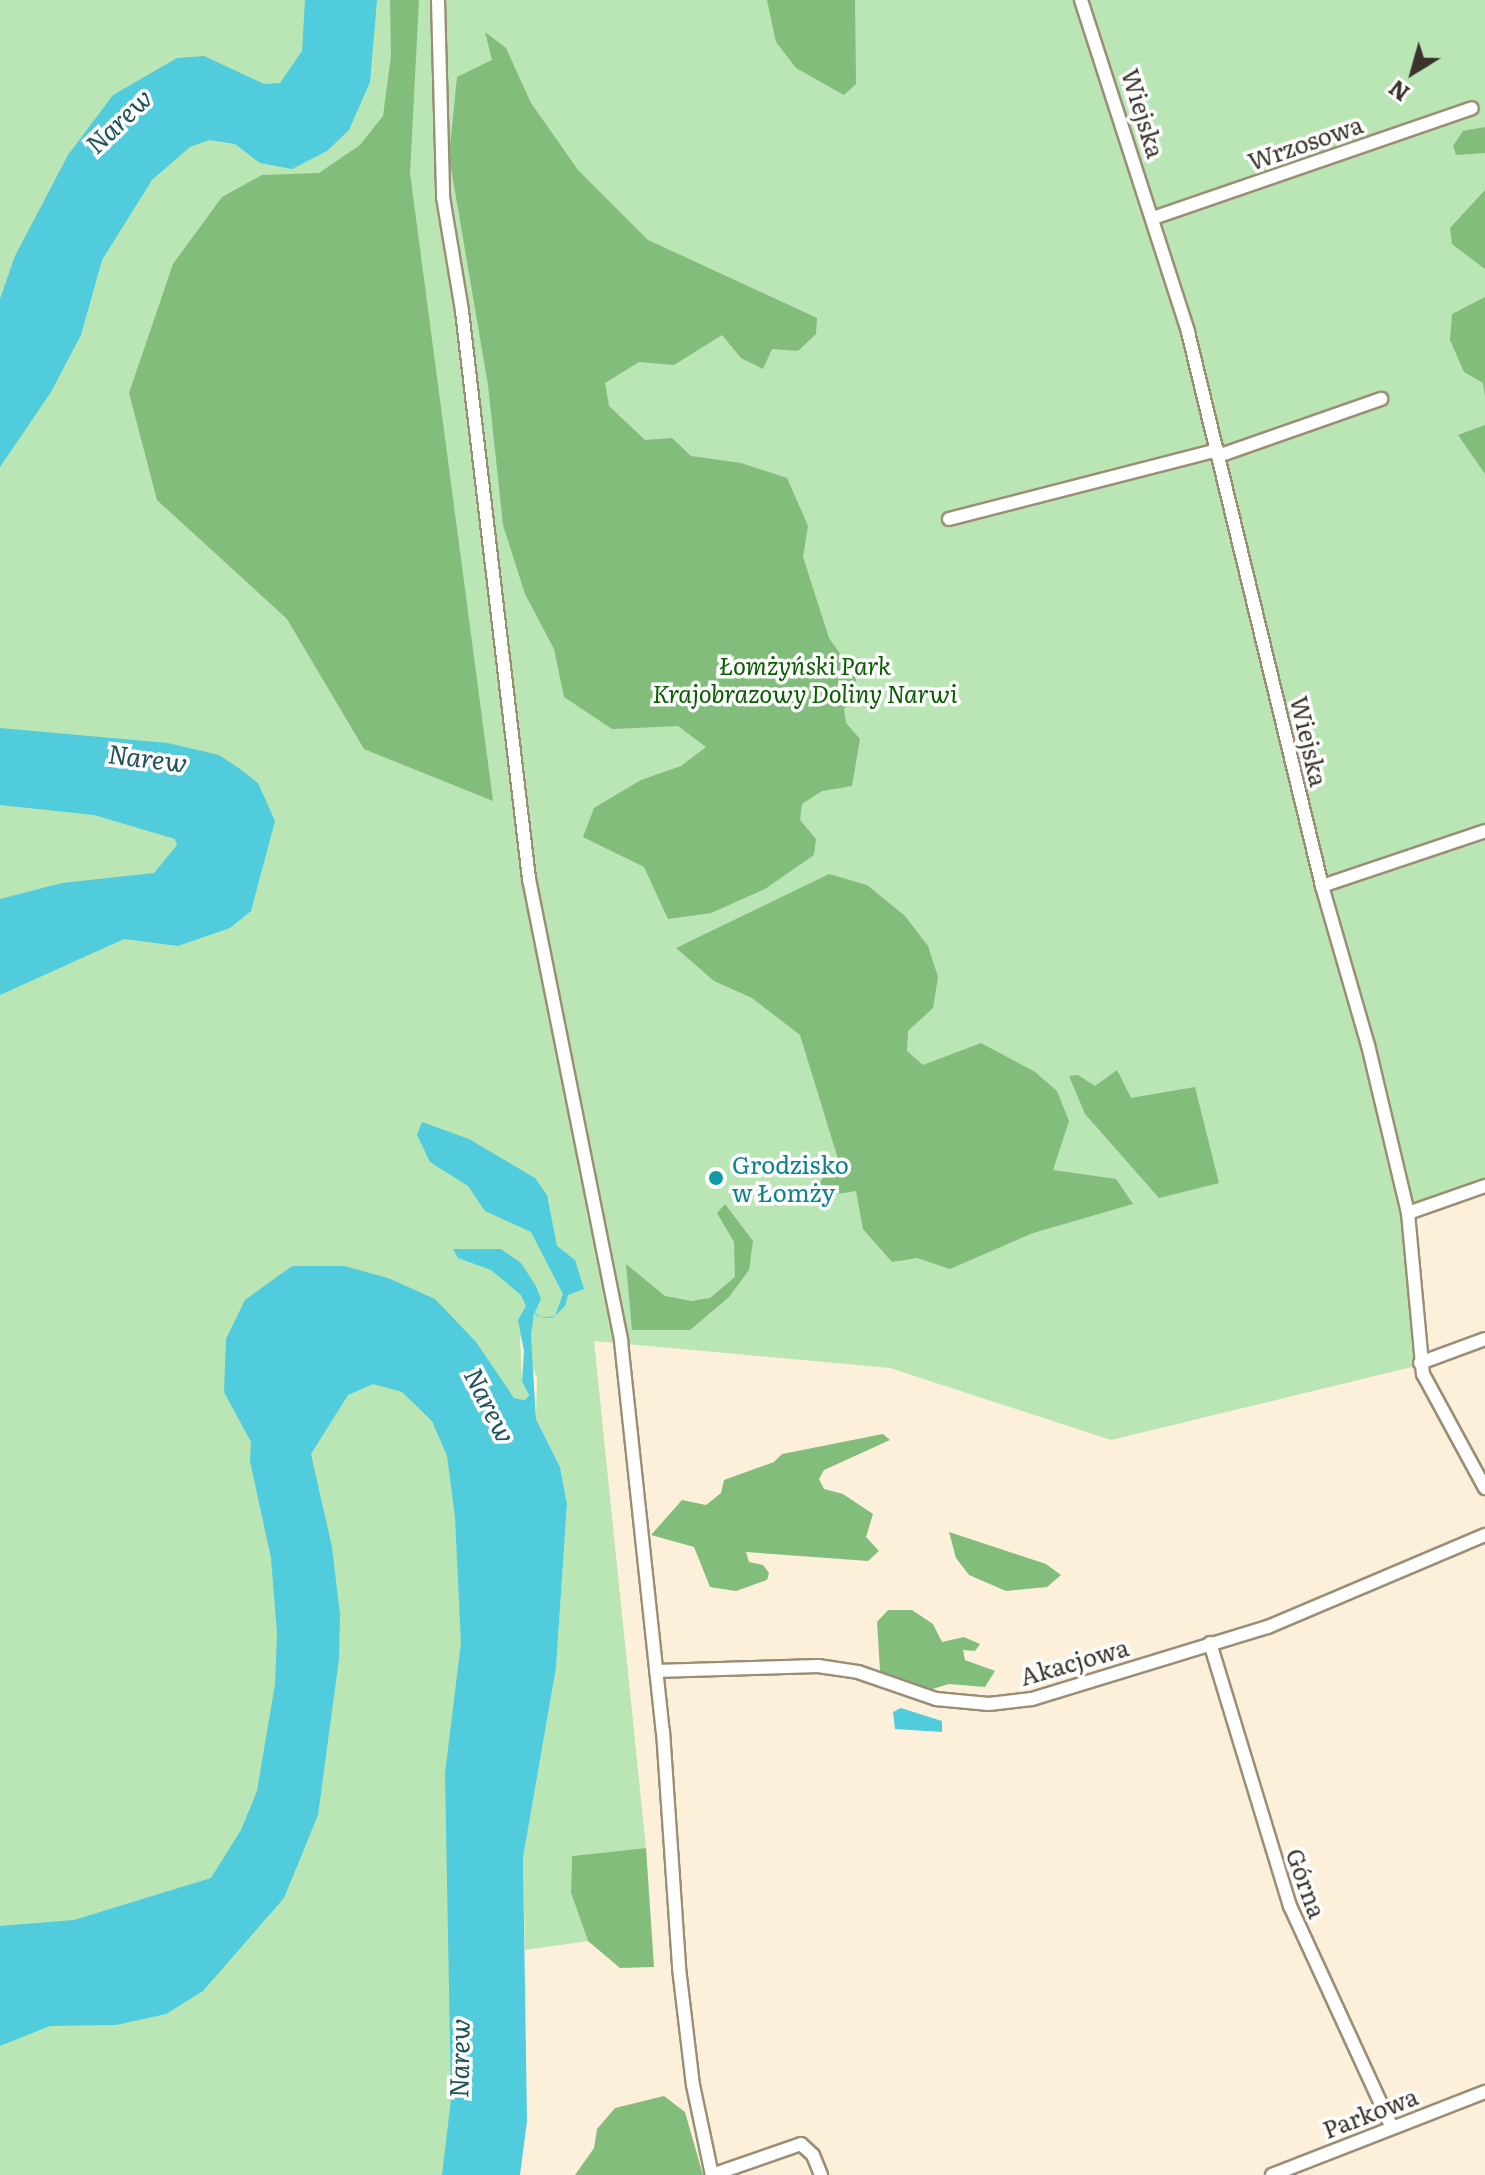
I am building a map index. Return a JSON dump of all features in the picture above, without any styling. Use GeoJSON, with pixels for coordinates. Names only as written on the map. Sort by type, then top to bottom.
{"type":"FeatureCollection","features":[{"type":"Feature","properties":{"kind":"street"},"geometry":{"type":"LineString","coordinates":[[438,0],[438,152],[529,879],[621,1341],[656,1671],[679,1968],[693,2085],[712,2175],[801,2144],[813,2155],[821,2175]]}},
{"type":"Feature","properties":{"kind":"street","name":"Wiejska"},"geometry":{"type":"LineString","coordinates":[[1081,0],[1153,218],[1217,453],[1322,886],[1368,1045],[1408,1213],[1420,1363],[1485,1488]]}},
{"type":"Feature","properties":{"kind":"street","name":"Wrzosowa"},"geometry":{"type":"LineString","coordinates":[[1153,218],[1472,108]]}},
{"type":"Feature","properties":{"kind":"street"},"geometry":{"type":"LineString","coordinates":[[949,519],[1217,453],[1381,399]]}},
{"type":"Feature","properties":{"kind":"street"},"geometry":{"type":"LineString","coordinates":[[1322,886],[1485,831]]}},
{"type":"Feature","properties":{"kind":"street"},"geometry":{"type":"LineString","coordinates":[[1408,1213],[1485,1186]]}},
{"type":"Feature","properties":{"kind":"street"},"geometry":{"type":"LineString","coordinates":[[1420,1363],[1485,1339]]}},
{"type":"Feature","properties":{"kind":"street","name":"Akacjowa"},"geometry":{"type":"LineString","coordinates":[[656,1671],[841,1668],[915,1694],[989,1704],[1032,1699],[1268,1627],[1485,1535]]}},
{"type":"Feature","properties":{"kind":"street","name":"Górna"},"geometry":{"type":"LineString","coordinates":[[1210,1643],[1290,1906],[1392,2128]]}},
{"type":"Feature","properties":{"kind":"street","name":"Parkowa"},"geometry":{"type":"LineString","coordinates":[[1272,2175],[1485,2092]]}},
{"type":"Feature","properties":{"kind":"green space","name":"Łomżyński Park Krajobrazowy Doliny Narwi"},"geometry":{"type":"Polygon","coordinates":[[[0,0],[1485,0],[1485,1191],[1403,1220],[1420,1365],[1111,1440],[890,1368],[594,1341],[646,1848],[572,1856],[571,1893],[588,1941],[525,1950],[523,1858],[556,1668],[567,1504],[560,1467],[536,1419],[537,1378],[520,1335],[522,1381],[530,1392],[525,1400],[514,1398],[463,1330],[465,2175],[0,2175],[0,0]]]}},
{"type":"Feature","properties":{"kind":"green space"},"geometry":{"type":"Polygon","coordinates":[[[390,0],[419,0],[410,173],[493,801],[364,749],[287,619],[157,500],[129,393],[173,264],[222,197],[262,175],[319,173],[360,145],[383,116],[391,56],[390,0]]]}},
{"type":"Feature","properties":{"kind":"green space"},"geometry":{"type":"Polygon","coordinates":[[[767,0],[855,0],[856,84],[844,95],[796,68],[776,42],[767,0]]]}},
{"type":"Feature","properties":{"kind":"green space"},"geometry":{"type":"Polygon","coordinates":[[[485,32],[506,48],[531,103],[578,170],[648,240],[817,318],[816,334],[798,351],[772,349],[763,369],[741,358],[722,335],[674,365],[639,362],[605,383],[609,406],[645,440],[672,438],[691,456],[741,463],[787,478],[808,526],[803,557],[829,638],[855,675],[858,696],[844,709],[846,723],[860,739],[852,786],[822,791],[802,804],[800,820],[816,839],[814,855],[765,889],[711,913],[668,919],[644,867],[583,837],[594,808],[641,780],[681,766],[706,747],[678,726],[612,729],[564,697],[554,649],[525,594],[503,525],[488,385],[449,156],[457,77],[492,60],[485,32]]]}},
{"type":"Feature","properties":{"kind":"green space"},"geometry":{"type":"Polygon","coordinates":[[[1485,127],[1485,153],[1456,155],[1453,146],[1463,131],[1485,127]]]}},
{"type":"Feature","properties":{"kind":"green space"},"geometry":{"type":"Polygon","coordinates":[[[1485,190],[1485,269],[1452,244],[1450,228],[1485,190]]]}},
{"type":"Feature","properties":{"kind":"green space"},"geometry":{"type":"Polygon","coordinates":[[[1485,297],[1485,397],[1483,383],[1464,372],[1450,340],[1452,314],[1485,297]]]}},
{"type":"Feature","properties":{"kind":"green space"},"geometry":{"type":"Polygon","coordinates":[[[1485,425],[1485,474],[1458,435],[1485,425]]]}},
{"type":"Feature","properties":{"kind":"green space"},"geometry":{"type":"Polygon","coordinates":[[[829,874],[867,885],[905,916],[928,946],[938,977],[933,1008],[908,1031],[907,1051],[923,1065],[981,1043],[1035,1072],[1057,1091],[1069,1121],[1053,1170],[1116,1179],[1133,1204],[1033,1233],[950,1269],[917,1258],[892,1262],[863,1229],[856,1191],[825,1196],[815,1188],[838,1159],[800,1035],[752,998],[714,981],[676,948],[829,874]]]}},
{"type":"Feature","properties":{"kind":"green space"},"geometry":{"type":"Polygon","coordinates":[[[1117,1070],[1131,1098],[1195,1087],[1219,1183],[1159,1198],[1085,1114],[1069,1076],[1078,1075],[1095,1086],[1117,1070]]]}},
{"type":"Feature","properties":{"kind":"green space"},"geometry":{"type":"Polygon","coordinates":[[[725,1204],[753,1241],[749,1270],[729,1297],[690,1330],[632,1330],[626,1264],[665,1296],[691,1301],[710,1298],[735,1277],[734,1242],[717,1213],[725,1204]]]}},
{"type":"Feature","properties":{"kind":"green space"},"geometry":{"type":"Polygon","coordinates":[[[883,1434],[890,1440],[824,1470],[819,1479],[824,1489],[843,1494],[873,1514],[866,1537],[879,1551],[868,1561],[746,1552],[749,1562],[763,1565],[769,1573],[767,1580],[736,1591],[710,1587],[694,1547],[651,1535],[682,1500],[706,1505],[721,1493],[724,1480],[774,1462],[782,1454],[883,1434]]]}},
{"type":"Feature","properties":{"kind":"green space"},"geometry":{"type":"Polygon","coordinates":[[[949,1532],[1046,1564],[1061,1575],[1047,1587],[1006,1591],[969,1575],[956,1558],[949,1532]]]}},
{"type":"Feature","properties":{"kind":"green space"},"geometry":{"type":"Polygon","coordinates":[[[888,1610],[912,1610],[933,1624],[942,1642],[964,1637],[980,1644],[975,1651],[963,1650],[965,1660],[995,1671],[985,1687],[949,1684],[929,1690],[898,1683],[880,1671],[877,1622],[888,1610]]]}},
{"type":"Feature","properties":{"kind":"green space"},"geometry":{"type":"Polygon","coordinates":[[[646,1848],[654,1967],[620,1968],[588,1941],[571,1893],[572,1856],[646,1848]]]}},
{"type":"Feature","properties":{"kind":"green space"},"geometry":{"type":"Polygon","coordinates":[[[664,2096],[685,2112],[703,2175],[575,2175],[594,2148],[597,2129],[615,2108],[664,2096]]]}},
{"type":"Feature","properties":{"kind":"water","name":"Narew"},"geometry":{"type":"Polygon","coordinates":[[[305,0],[377,0],[370,82],[349,130],[327,151],[292,169],[260,163],[235,144],[209,140],[190,147],[152,180],[102,260],[81,335],[51,392],[0,467],[0,299],[15,256],[68,155],[113,95],[177,58],[204,56],[264,84],[280,83],[302,51],[305,0]]]}},
{"type":"Feature","properties":{"kind":"water","name":"Narew"},"geometry":{"type":"Polygon","coordinates":[[[0,728],[168,743],[219,755],[240,769],[258,783],[275,821],[251,911],[230,928],[178,946],[124,939],[0,995],[0,899],[62,883],[154,873],[177,845],[175,839],[94,815],[0,805],[0,728]]]}},
{"type":"Feature","properties":{"kind":"water"},"geometry":{"type":"Polygon","coordinates":[[[422,1122],[469,1139],[535,1178],[547,1195],[557,1246],[575,1260],[584,1289],[568,1295],[565,1306],[555,1316],[563,1294],[531,1232],[485,1211],[468,1186],[430,1162],[417,1135],[422,1122]]]}},
{"type":"Feature","properties":{"kind":"water","name":"Narew"},"geometry":{"type":"Polygon","coordinates":[[[453,1249],[501,1249],[521,1263],[541,1299],[535,1312],[540,1318],[534,1313],[531,1336],[536,1419],[560,1467],[567,1504],[556,1668],[523,1858],[527,2121],[520,2175],[442,2175],[451,2099],[445,1773],[461,1643],[455,1517],[447,1456],[432,1421],[402,1392],[373,1384],[348,1395],[311,1454],[332,1547],[340,1614],[339,1659],[318,1815],[284,1898],[203,1991],[166,2014],[116,2025],[50,2026],[0,2046],[0,1926],[74,1920],[211,1878],[241,1830],[257,1791],[275,1684],[277,1634],[271,1558],[250,1461],[251,1442],[224,1392],[226,1339],[245,1300],[292,1266],[344,1266],[388,1278],[435,1299],[476,1342],[514,1398],[525,1400],[529,1395],[522,1381],[524,1351],[518,1320],[526,1306],[521,1295],[491,1270],[458,1258],[453,1249]]]}},
{"type":"Feature","properties":{"kind":"water"},"geometry":{"type":"Polygon","coordinates":[[[901,1708],[942,1721],[942,1732],[895,1729],[893,1712],[901,1708]]]}},
{"type":"Feature","properties":{"kind":"place","name":"Grodzisko w Łomży"},"geometry":{"type":"Point","coordinates":[716,1178]}}]}
